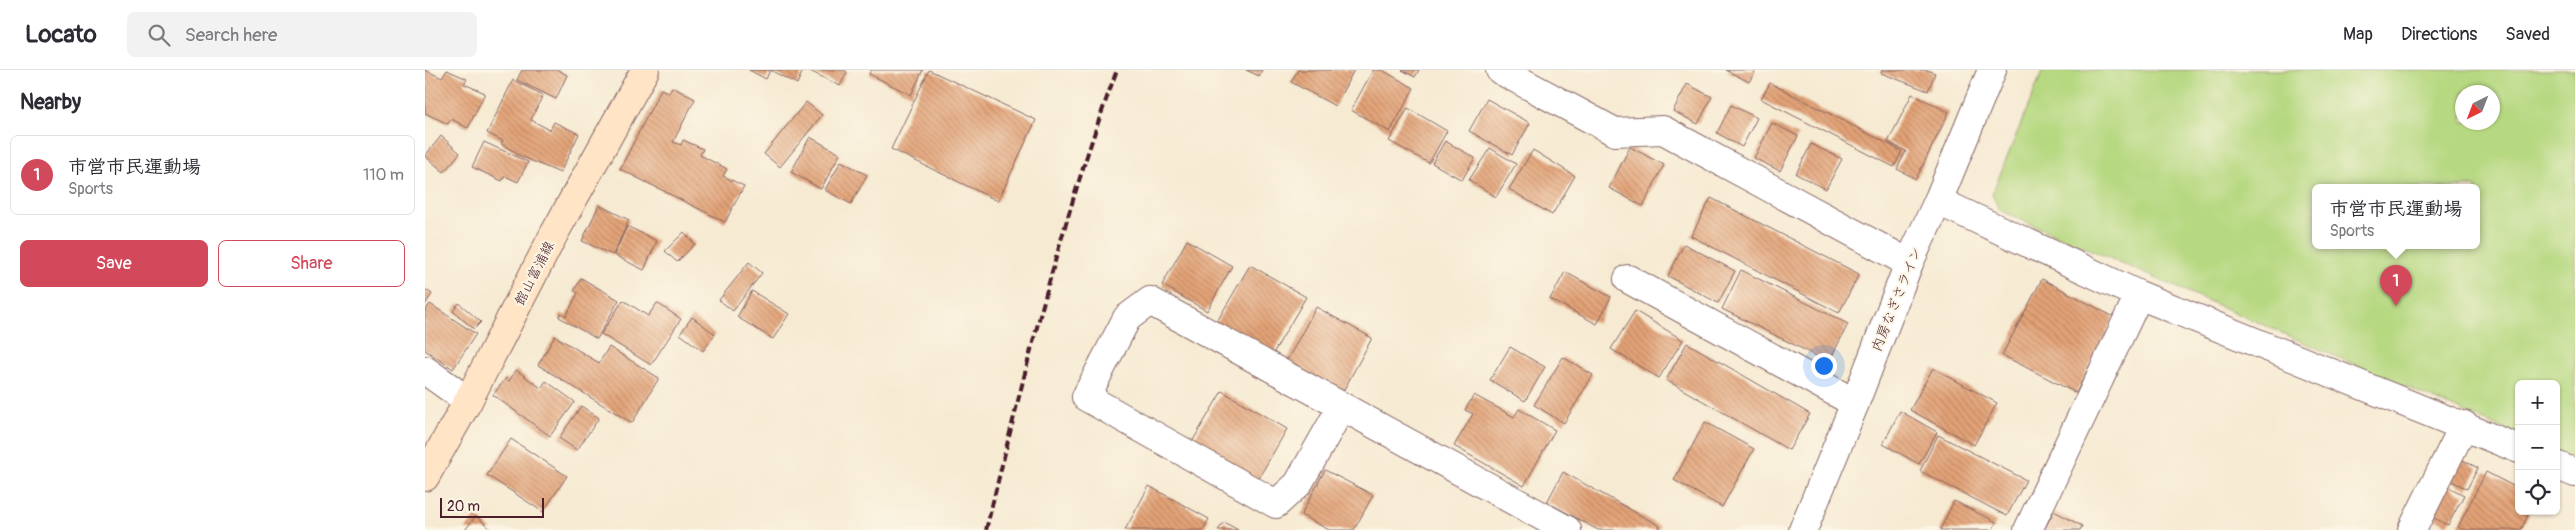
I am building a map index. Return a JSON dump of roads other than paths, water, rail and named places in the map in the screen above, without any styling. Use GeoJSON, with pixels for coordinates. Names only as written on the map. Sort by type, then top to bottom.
{"type":"FeatureCollection","features":[{"type":"Feature","properties":{"kind":"main road","name":"館山富浦線"},"geometry":{"type":"LineString","coordinates":[[425,477],[468,401],[554,234],[645,70]]}},
{"type":"Feature","properties":{"kind":"street"},"geometry":{"type":"LineString","coordinates":[[1500,70],[1615,132],[1663,130],[1909,263]]}},
{"type":"Feature","properties":{"kind":"street","name":"内房なぎさライン"},"geometry":{"type":"LineString","coordinates":[[1803,530],[1909,263],[1938,201],[1992,70]]}},
{"type":"Feature","properties":{"kind":"street"},"geometry":{"type":"LineString","coordinates":[[1938,201],[2139,295],[2515,447]]}},
{"type":"Feature","properties":{"kind":"street"},"geometry":{"type":"LineString","coordinates":[[1628,279],[1855,403]]}},
{"type":"Feature","properties":{"kind":"street"},"geometry":{"type":"LineString","coordinates":[[2028,530],[2139,295]]}},
{"type":"Feature","properties":{"kind":"street"},"geometry":{"type":"LineString","coordinates":[[1341,408],[1298,484],[1276,504],[1086,397],[1127,318],[1150,301],[1560,528]]}},
{"type":"Feature","properties":{"kind":"street"},"geometry":{"type":"LineString","coordinates":[[425,370],[468,401]]}},
{"type":"Feature","properties":{"kind":"street"},"geometry":{"type":"LineString","coordinates":[[2412,530],[2464,426]]}},
{"type":"Feature","properties":{"kind":"street"},"geometry":{"type":"LineString","coordinates":[[2560,467],[2575,473]]}},
{"type":"Feature","properties":{"kind":"railway"},"geometry":{"type":"LineString","coordinates":[[986,530],[1029,356],[1061,240],[1078,183],[1117,70]]}},
{"type":"Feature","properties":{"kind":"place","name":"市営市民運動場"},"geometry":{"type":"Point","coordinates":[2396,306]}}]}
